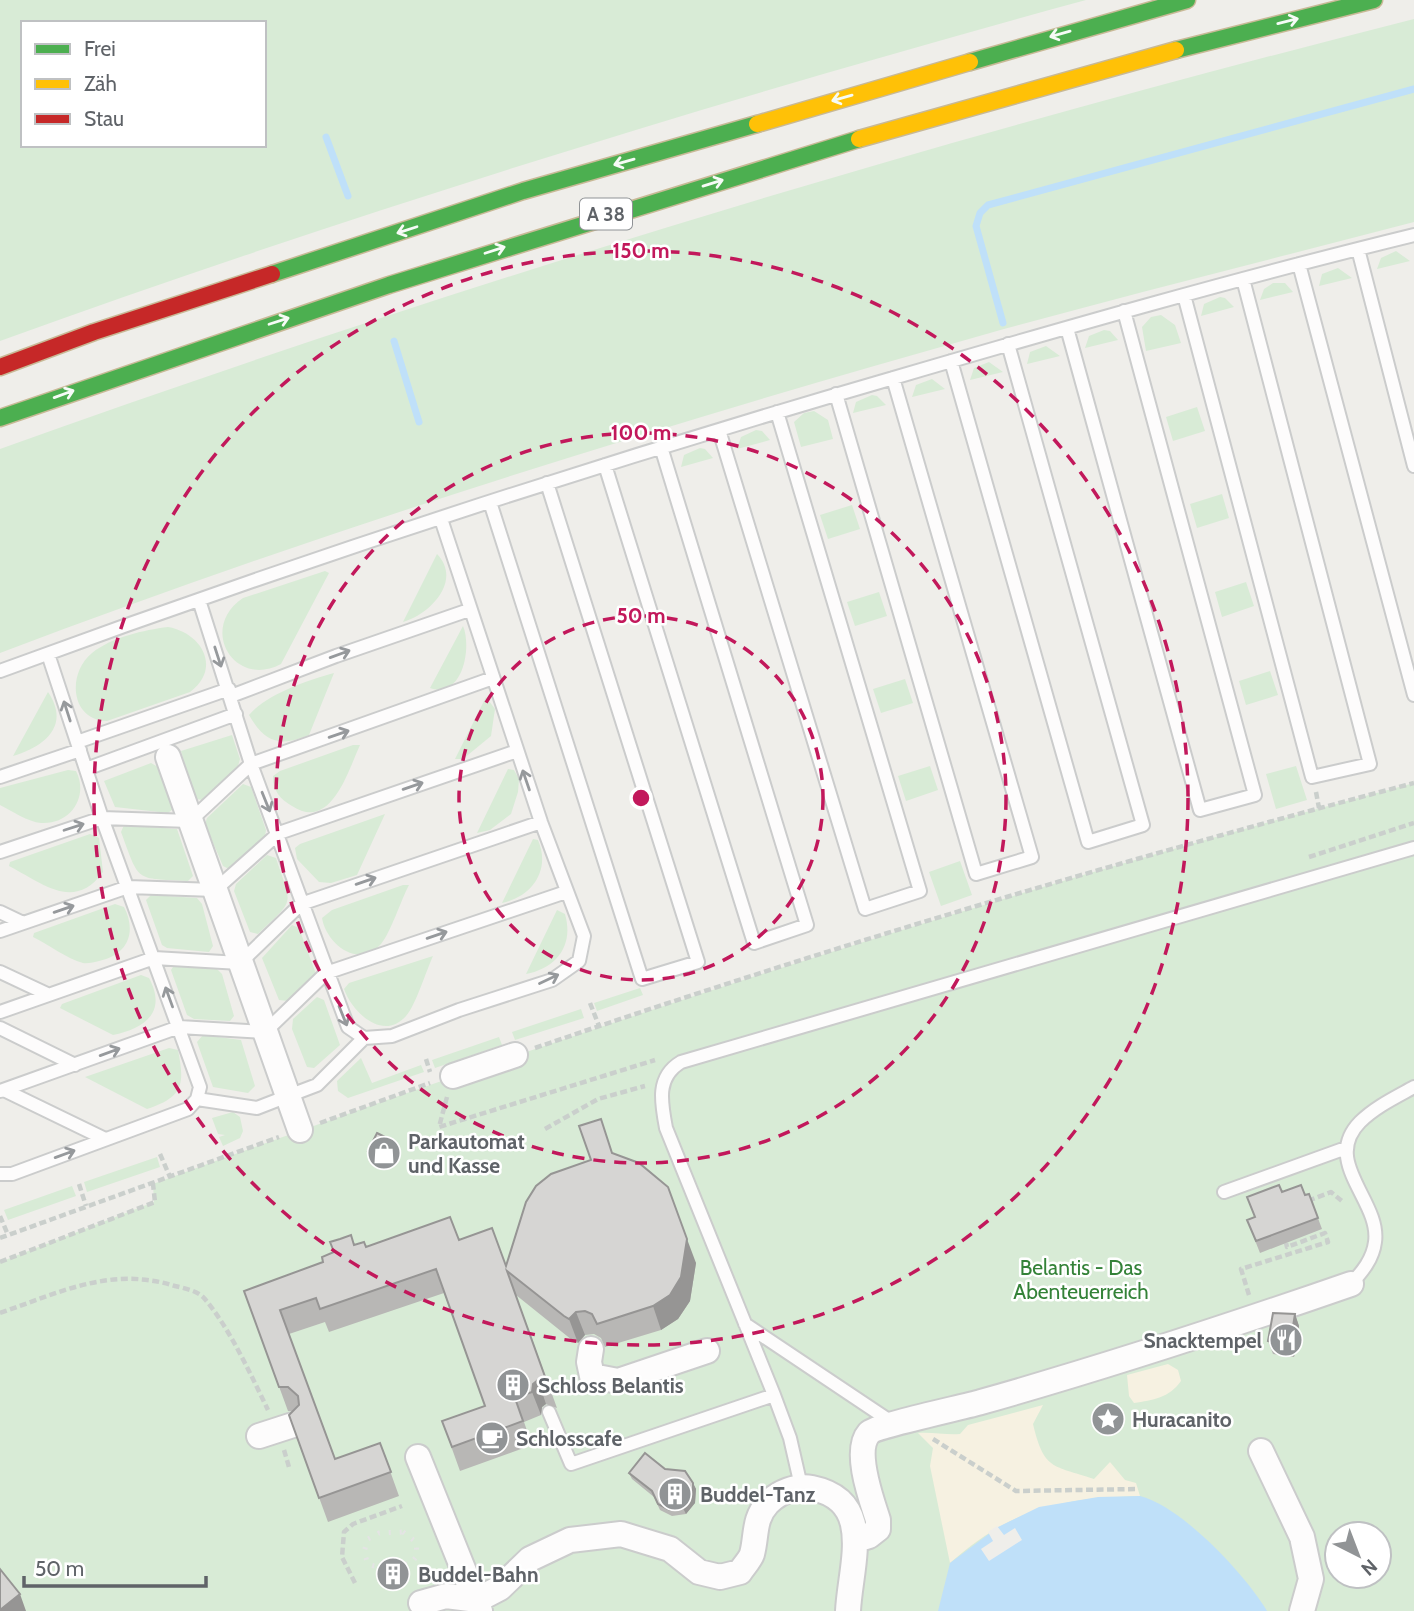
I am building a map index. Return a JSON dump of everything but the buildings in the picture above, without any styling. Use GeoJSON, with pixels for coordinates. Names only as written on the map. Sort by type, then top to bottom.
{"type":"FeatureCollection","features":[{"type":"Feature","properties":{"kind":"highway","name":"A 38"},"geometry":{"type":"LineString","coordinates":[[0,368],[94,332],[523,191],[1187,0]]}},
{"type":"Feature","properties":{"kind":"highway","name":"A 38"},"geometry":{"type":"LineString","coordinates":[[0,418],[107,378],[575,223],[1013,94],[1374,0]]}},
{"type":"Feature","properties":{"kind":"street"},"geometry":{"type":"LineString","coordinates":[[168,757],[300,1130]]}},
{"type":"Feature","properties":{"kind":"street"},"geometry":{"type":"LineString","coordinates":[[453,1076],[514,1055]]}},
{"type":"Feature","properties":{"kind":"street"},"geometry":{"type":"LineString","coordinates":[[856,1540],[869,1536],[878,1529],[864,1466],[863,1448],[867,1434],[877,1427],[919,1420],[1018,1392],[1352,1284]]}},
{"type":"Feature","properties":{"kind":"street"},"geometry":{"type":"LineString","coordinates":[[592,1349],[589,1362],[592,1376],[618,1381],[707,1351]]}},
{"type":"Feature","properties":{"kind":"street"},"geometry":{"type":"LineString","coordinates":[[1261,1451],[1302,1537],[1311,1580],[1302,1611]]}},
{"type":"Feature","properties":{"kind":"street"},"geometry":{"type":"LineString","coordinates":[[418,1457],[478,1605]]}},
{"type":"Feature","properties":{"kind":"street"},"geometry":{"type":"LineString","coordinates":[[478,1605],[530,1559],[570,1540],[621,1534],[670,1549],[699,1572],[720,1577],[740,1572],[751,1555],[753,1534],[768,1503],[801,1486],[822,1490],[840,1503],[854,1519],[856,1540],[848,1611]]}},
{"type":"Feature","properties":{"kind":"street"},"geometry":{"type":"LineString","coordinates":[[421,1604],[446,1596],[478,1605]]}},
{"type":"Feature","properties":{"kind":"lane"},"geometry":{"type":"LineString","coordinates":[[1,673],[199,600],[661,447],[1124,311],[1414,235]]}},
{"type":"Feature","properties":{"kind":"lane"},"geometry":{"type":"LineString","coordinates":[[1358,248],[1414,466]]}},
{"type":"Feature","properties":{"kind":"lane"},"geometry":{"type":"LineString","coordinates":[[1299,264],[1414,695]]}},
{"type":"Feature","properties":{"kind":"lane"},"geometry":{"type":"LineString","coordinates":[[1184,295],[1312,777],[1370,764],[1243,279]]}},
{"type":"Feature","properties":{"kind":"lane"},"geometry":{"type":"LineString","coordinates":[[1067,328],[1200,810],[1255,795],[1124,311]]}},
{"type":"Feature","properties":{"kind":"lane"},"geometry":{"type":"LineString","coordinates":[[951,361],[1088,842],[1143,825],[1008,344]]}},
{"type":"Feature","properties":{"kind":"lane"},"geometry":{"type":"LineString","coordinates":[[836,394],[976,874],[1032,857],[893,378]]}},
{"type":"Feature","properties":{"kind":"lane"},"geometry":{"type":"LineString","coordinates":[[719,430],[865,909],[920,891],[777,412]]}},
{"type":"Feature","properties":{"kind":"lane"},"geometry":{"type":"LineString","coordinates":[[605,465],[754,943],[807,925],[661,447]]}},
{"type":"Feature","properties":{"kind":"lane"},"geometry":{"type":"LineString","coordinates":[[490,502],[642,979],[698,962],[547,483]]}},
{"type":"Feature","properties":{"kind":"lane"},"geometry":{"type":"LineString","coordinates":[[199,600],[251,764],[279,833],[301,904],[348,1027],[364,1038],[392,1036],[459,1010],[552,980],[579,961],[584,936],[541,822],[440,519]]}},
{"type":"Feature","properties":{"kind":"lane"},"geometry":{"type":"LineString","coordinates":[[0,777],[79,746],[469,610]]}},
{"type":"Feature","properties":{"kind":"lane"},"geometry":{"type":"LineString","coordinates":[[0,1174],[12,1174],[188,1109],[197,1099],[200,1087],[102,818],[48,654]]}},
{"type":"Feature","properties":{"kind":"lane"},"geometry":{"type":"LineString","coordinates":[[0,852],[102,818],[190,821],[251,764],[493,678]]}},
{"type":"Feature","properties":{"kind":"lane"},"geometry":{"type":"LineString","coordinates":[[86,769],[236,714]]}},
{"type":"Feature","properties":{"kind":"lane"},"geometry":{"type":"LineString","coordinates":[[0,931],[128,887],[215,890],[279,833],[517,751]]}},
{"type":"Feature","properties":{"kind":"lane"},"geometry":{"type":"LineString","coordinates":[[0,1012],[154,958],[240,962],[301,904],[541,822]]}},
{"type":"Feature","properties":{"kind":"lane"},"geometry":{"type":"LineString","coordinates":[[801,1486],[790,1438],[774,1395],[666,1128],[661,1102],[663,1081],[670,1069],[681,1062],[1414,848]]}},
{"type":"Feature","properties":{"kind":"lane"},"geometry":{"type":"LineString","coordinates":[[2,1091],[179,1027],[265,1032],[326,973],[566,892]]}},
{"type":"Feature","properties":{"kind":"lane"},"geometry":{"type":"LineString","coordinates":[[0,912],[23,923]]}},
{"type":"Feature","properties":{"kind":"lane"},"geometry":{"type":"LineString","coordinates":[[0,972],[47,994]]}},
{"type":"Feature","properties":{"kind":"lane"},"geometry":{"type":"LineString","coordinates":[[0,1028],[75,1065]]}},
{"type":"Feature","properties":{"kind":"lane"},"geometry":{"type":"LineString","coordinates":[[197,1099],[257,1108],[317,1085],[364,1038]]}},
{"type":"Feature","properties":{"kind":"lane"},"geometry":{"type":"LineString","coordinates":[[1352,1284],[1370,1258],[1376,1235],[1351,1173],[1346,1148],[1359,1124],[1414,1087]]}},
{"type":"Feature","properties":{"kind":"lane"},"geometry":{"type":"LineString","coordinates":[[2,1091],[105,1139]]}},
{"type":"Feature","properties":{"kind":"lane"},"geometry":{"type":"LineString","coordinates":[[1224,1192],[1346,1148]]}},
{"type":"Feature","properties":{"kind":"lane"},"geometry":{"type":"LineString","coordinates":[[744,1324],[893,1423]]}},
{"type":"Feature","properties":{"kind":"lane"},"geometry":{"type":"LineString","coordinates":[[550,1412],[571,1464],[774,1395]]}},
{"type":"Feature","properties":{"kind":"path"},"geometry":{"type":"LineString","coordinates":[[514,1055],[819,953],[1041,886],[1414,783]]}},
{"type":"Feature","properties":{"kind":"path"},"geometry":{"type":"LineString","coordinates":[[590,1003],[599,1026]]}},
{"type":"Feature","properties":{"kind":"path"},"geometry":{"type":"LineString","coordinates":[[364,1107],[453,1076]]}},
{"type":"Feature","properties":{"kind":"path"},"geometry":{"type":"LineString","coordinates":[[545,1129],[598,1099],[663,1081]]}},
{"type":"Feature","properties":{"kind":"path"},"geometry":{"type":"LineString","coordinates":[[0,1238],[236,1153]]}},
{"type":"Feature","properties":{"kind":"path"},"geometry":{"type":"LineString","coordinates":[[160,1154],[170,1177]]}},
{"type":"Feature","properties":{"kind":"path"},"geometry":{"type":"LineString","coordinates":[[79,1184],[86,1207]]}},
{"type":"Feature","properties":{"kind":"path"},"geometry":{"type":"LineString","coordinates":[[0,1262],[155,1202],[153,1184]]}},
{"type":"Feature","properties":{"kind":"path"},"geometry":{"type":"LineString","coordinates":[[1308,1202],[1331,1192],[1345,1204]]}},
{"type":"Feature","properties":{"kind":"path"},"geometry":{"type":"LineString","coordinates":[[0,1216],[8,1235]]}},
{"type":"Feature","properties":{"kind":"path"},"geometry":{"type":"LineString","coordinates":[[1255,1316],[1241,1269],[1328,1242],[1325,1233],[1287,1247],[1286,1243]]}},
{"type":"Feature","properties":{"kind":"path"},"geometry":{"type":"LineString","coordinates":[[0,1313],[105,1279],[146,1277],[203,1297],[249,1371],[289,1467]]}},
{"type":"Feature","properties":{"kind":"path"},"geometry":{"type":"LineString","coordinates":[[919,1420],[924,1433],[1016,1492],[1138,1489]]}},
{"type":"Feature","properties":{"kind":"path"},"geometry":{"type":"LineString","coordinates":[[355,1584],[342,1557],[344,1532],[353,1524],[402,1506]]}},
{"type":"Feature","properties":{"kind":"green space"},"geometry":{"type":"Polygon","coordinates":[[[0,0],[1086,0],[676,118],[404,203],[134,293],[0,341],[0,0]]]}},
{"type":"Feature","properties":{"kind":"green space"},"geometry":{"type":"Polygon","coordinates":[[[1414,19],[1414,222],[990,333],[615,443],[244,564],[0,653],[0,449],[349,328],[702,217],[1057,114],[1414,19]]]}},
{"type":"Feature","properties":{"kind":"green space"},"geometry":{"type":"Polygon","coordinates":[[[1396,251],[1410,261],[1377,269],[1381,258],[1396,251]]]}},
{"type":"Feature","properties":{"kind":"green space"},"geometry":{"type":"Polygon","coordinates":[[[1338,268],[1352,278],[1319,286],[1322,274],[1338,268]]]}},
{"type":"Feature","properties":{"kind":"green space"},"geometry":{"type":"Polygon","coordinates":[[[1273,283],[1285,283],[1293,292],[1260,300],[1264,289],[1273,283]]]}},
{"type":"Feature","properties":{"kind":"green space"},"geometry":{"type":"Polygon","coordinates":[[[1220,297],[1234,307],[1201,316],[1204,304],[1220,297]]]}},
{"type":"Feature","properties":{"kind":"green space"},"geometry":{"type":"Polygon","coordinates":[[[1161,315],[1175,325],[1181,343],[1146,351],[1142,327],[1151,317],[1161,315]]]}},
{"type":"Feature","properties":{"kind":"green space"},"geometry":{"type":"Polygon","coordinates":[[[1104,330],[1110,331],[1118,340],[1085,348],[1089,336],[1104,330]]]}},
{"type":"Feature","properties":{"kind":"green space"},"geometry":{"type":"Polygon","coordinates":[[[1046,346],[1060,356],[1027,364],[1030,352],[1046,346]]]}},
{"type":"Feature","properties":{"kind":"green space"},"geometry":{"type":"Polygon","coordinates":[[[989,362],[1003,372],[970,380],[974,368],[989,362]]]}},
{"type":"Feature","properties":{"kind":"green space"},"geometry":{"type":"Polygon","coordinates":[[[932,379],[945,389],[912,397],[916,385],[932,379]]]}},
{"type":"Feature","properties":{"kind":"green space"},"geometry":{"type":"Polygon","coordinates":[[[872,395],[886,405],[853,413],[856,402],[872,395]]]}},
{"type":"Feature","properties":{"kind":"green space"},"geometry":{"type":"Polygon","coordinates":[[[1197,407],[1205,431],[1173,441],[1166,417],[1197,407]]]}},
{"type":"Feature","properties":{"kind":"green space"},"geometry":{"type":"Polygon","coordinates":[[[814,411],[828,420],[833,439],[801,447],[794,422],[804,413],[814,411]]]}},
{"type":"Feature","properties":{"kind":"green space"},"geometry":{"type":"Polygon","coordinates":[[[756,430],[762,431],[770,440],[737,449],[741,437],[756,430]]]}},
{"type":"Feature","properties":{"kind":"green space"},"geometry":{"type":"Polygon","coordinates":[[[700,448],[705,449],[713,458],[681,467],[684,455],[700,448]]]}},
{"type":"Feature","properties":{"kind":"green space"},"geometry":{"type":"Polygon","coordinates":[[[1222,494],[1229,518],[1197,528],[1190,504],[1222,494]]]}},
{"type":"Feature","properties":{"kind":"green space"},"geometry":{"type":"Polygon","coordinates":[[[852,505],[860,529],[828,539],[820,515],[852,505]]]}},
{"type":"Feature","properties":{"kind":"green space"},"geometry":{"type":"Polygon","coordinates":[[[437,554],[444,564],[445,586],[432,605],[403,622],[437,554]]]}},
{"type":"Feature","properties":{"kind":"green space"},"geometry":{"type":"Polygon","coordinates":[[[325,571],[329,573],[281,664],[264,670],[249,668],[236,662],[223,639],[223,624],[230,610],[243,598],[325,571]]]}},
{"type":"Feature","properties":{"kind":"green space"},"geometry":{"type":"Polygon","coordinates":[[[1246,582],[1254,606],[1222,617],[1215,592],[1246,582]]]}},
{"type":"Feature","properties":{"kind":"green space"},"geometry":{"type":"Polygon","coordinates":[[[879,592],[887,616],[855,626],[847,602],[879,592]]]}},
{"type":"Feature","properties":{"kind":"green space"},"geometry":{"type":"Polygon","coordinates":[[[463,626],[466,635],[465,658],[457,679],[450,686],[441,689],[430,688],[463,626]]]}},
{"type":"Feature","properties":{"kind":"green space"},"geometry":{"type":"Polygon","coordinates":[[[168,627],[190,636],[204,653],[205,673],[200,683],[190,692],[107,721],[95,719],[86,713],[79,704],[76,683],[84,662],[92,653],[100,647],[139,632],[168,627]]]}},
{"type":"Feature","properties":{"kind":"green space"},"geometry":{"type":"Polygon","coordinates":[[[1270,671],[1278,695],[1246,705],[1239,681],[1270,671]]]}},
{"type":"Feature","properties":{"kind":"green space"},"geometry":{"type":"Polygon","coordinates":[[[334,673],[309,735],[290,741],[274,740],[261,732],[249,715],[277,694],[334,673]]]}},
{"type":"Feature","properties":{"kind":"green space"},"geometry":{"type":"Polygon","coordinates":[[[905,679],[913,703],[881,713],[873,689],[905,679]]]}},
{"type":"Feature","properties":{"kind":"green space"},"geometry":{"type":"Polygon","coordinates":[[[48,692],[57,715],[51,733],[35,747],[13,756],[48,692]]]}},
{"type":"Feature","properties":{"kind":"green space"},"geometry":{"type":"Polygon","coordinates":[[[486,697],[495,709],[491,736],[463,759],[455,759],[486,697]]]}},
{"type":"Feature","properties":{"kind":"green space"},"geometry":{"type":"Polygon","coordinates":[[[232,735],[240,759],[238,766],[203,800],[195,799],[181,751],[232,735]]]}},
{"type":"Feature","properties":{"kind":"green space"},"geometry":{"type":"Polygon","coordinates":[[[353,745],[360,745],[343,783],[327,805],[317,811],[306,812],[292,806],[278,794],[273,776],[280,771],[353,745]]]}},
{"type":"Feature","properties":{"kind":"green space"},"geometry":{"type":"Polygon","coordinates":[[[151,763],[158,767],[173,809],[168,813],[115,807],[104,781],[151,763]]]}},
{"type":"Feature","properties":{"kind":"green space"},"geometry":{"type":"Polygon","coordinates":[[[930,766],[938,790],[906,801],[898,776],[930,766]]]}},
{"type":"Feature","properties":{"kind":"green space"},"geometry":{"type":"Polygon","coordinates":[[[1296,766],[1307,800],[1276,809],[1266,774],[1296,766]]]}},
{"type":"Feature","properties":{"kind":"green space"},"geometry":{"type":"Polygon","coordinates":[[[508,769],[514,770],[519,779],[511,814],[490,830],[477,833],[508,769]]]}},
{"type":"Feature","properties":{"kind":"green space"},"geometry":{"type":"Polygon","coordinates":[[[68,770],[76,771],[79,799],[69,814],[61,819],[36,822],[0,805],[0,788],[68,770]]]}},
{"type":"Feature","properties":{"kind":"green space","name":"Belantis - Das Abenteuerreich"},"geometry":{"type":"Polygon","coordinates":[[[1414,783],[1414,1611],[0,1611],[0,1262],[154,1202],[153,1184],[309,1128],[779,968],[1095,872],[1414,783]]]}},
{"type":"Feature","properties":{"kind":"green space"},"geometry":{"type":"Polygon","coordinates":[[[243,784],[251,787],[266,830],[265,837],[229,869],[223,866],[205,824],[207,818],[243,784]]]}},
{"type":"Feature","properties":{"kind":"green space"},"geometry":{"type":"Polygon","coordinates":[[[385,814],[357,875],[331,883],[319,882],[297,859],[295,848],[300,844],[385,814]]]}},
{"type":"Feature","properties":{"kind":"green space"},"geometry":{"type":"Polygon","coordinates":[[[124,825],[177,829],[193,876],[188,881],[148,878],[141,874],[132,861],[121,832],[124,825]]]}},
{"type":"Feature","properties":{"kind":"green space"},"geometry":{"type":"Polygon","coordinates":[[[90,834],[99,838],[103,872],[92,884],[81,890],[69,892],[46,886],[9,866],[10,862],[90,834]]]}},
{"type":"Feature","properties":{"kind":"green space"},"geometry":{"type":"Polygon","coordinates":[[[533,839],[538,840],[541,851],[540,872],[522,895],[502,903],[533,839]]]}},
{"type":"Feature","properties":{"kind":"green space"},"geometry":{"type":"Polygon","coordinates":[[[267,855],[276,858],[287,901],[279,914],[258,934],[250,932],[234,891],[236,884],[267,855]]]}},
{"type":"Feature","properties":{"kind":"green space"},"geometry":{"type":"Polygon","coordinates":[[[960,861],[972,895],[941,906],[929,872],[960,861]]]}},
{"type":"Feature","properties":{"kind":"green space"},"geometry":{"type":"Polygon","coordinates":[[[409,885],[381,944],[372,951],[353,954],[336,944],[322,918],[332,910],[409,885]]]}},
{"type":"Feature","properties":{"kind":"green space"},"geometry":{"type":"Polygon","coordinates":[[[151,895],[197,898],[202,904],[213,946],[209,952],[167,948],[162,945],[146,900],[151,895]]]}},
{"type":"Feature","properties":{"kind":"green space"},"geometry":{"type":"Polygon","coordinates":[[[115,904],[124,907],[130,925],[123,948],[109,958],[83,963],[33,937],[34,933],[115,904]]]}},
{"type":"Feature","properties":{"kind":"green space"},"geometry":{"type":"Polygon","coordinates":[[[557,910],[565,914],[565,945],[554,961],[526,974],[557,910]]]}},
{"type":"Feature","properties":{"kind":"green space"},"geometry":{"type":"Polygon","coordinates":[[[292,925],[299,928],[316,974],[288,1001],[279,1000],[262,958],[292,925]]]}},
{"type":"Feature","properties":{"kind":"green space"},"geometry":{"type":"Polygon","coordinates":[[[433,956],[413,1004],[406,1016],[397,1023],[388,1026],[369,1021],[354,1007],[344,989],[349,983],[433,956]]]}},
{"type":"Feature","properties":{"kind":"green space"},"geometry":{"type":"Polygon","coordinates":[[[175,964],[216,968],[222,974],[234,1016],[230,1021],[194,1019],[187,1015],[171,970],[175,964]]]}},
{"type":"Feature","properties":{"kind":"green space"},"geometry":{"type":"Polygon","coordinates":[[[141,975],[149,978],[156,1001],[149,1017],[134,1028],[113,1035],[60,1008],[62,1004],[141,975]]]}},
{"type":"Feature","properties":{"kind":"green space"},"geometry":{"type":"Polygon","coordinates":[[[640,988],[643,995],[597,1011],[594,1003],[640,988]]]}},
{"type":"Feature","properties":{"kind":"green space"},"geometry":{"type":"Polygon","coordinates":[[[317,997],[324,1000],[340,1045],[314,1068],[307,1067],[292,1029],[293,1019],[317,997]]]}},
{"type":"Feature","properties":{"kind":"green space"},"geometry":{"type":"Polygon","coordinates":[[[581,1009],[584,1018],[515,1040],[512,1032],[581,1009]]]}},
{"type":"Feature","properties":{"kind":"green space"},"geometry":{"type":"Polygon","coordinates":[[[203,1035],[241,1040],[255,1086],[248,1093],[213,1087],[197,1042],[203,1035]]]}},
{"type":"Feature","properties":{"kind":"green space"},"geometry":{"type":"Polygon","coordinates":[[[499,1037],[502,1045],[435,1068],[432,1060],[499,1037]]]}},
{"type":"Feature","properties":{"kind":"green space"},"geometry":{"type":"Polygon","coordinates":[[[169,1048],[178,1050],[181,1072],[179,1088],[168,1100],[147,1109],[85,1077],[169,1048]]]}},
{"type":"Feature","properties":{"kind":"green space"},"geometry":{"type":"Polygon","coordinates":[[[361,1058],[372,1083],[421,1065],[424,1072],[348,1098],[338,1091],[337,1081],[361,1058]]]}},
{"type":"Feature","properties":{"kind":"green space"},"geometry":{"type":"Polygon","coordinates":[[[233,1112],[240,1117],[243,1131],[240,1138],[223,1146],[219,1137],[225,1135],[218,1134],[212,1118],[233,1112]]]}},
{"type":"Feature","properties":{"kind":"green space"},"geometry":{"type":"Polygon","coordinates":[[[157,1157],[160,1167],[87,1192],[84,1182],[157,1157]]]}},
{"type":"Feature","properties":{"kind":"green space"},"geometry":{"type":"Polygon","coordinates":[[[72,1186],[76,1196],[8,1220],[4,1210],[72,1186]]]}},
{"type":"Feature","properties":{"kind":"sand"},"geometry":{"type":"Polygon","coordinates":[[[1168,1364],[1178,1370],[1181,1381],[1176,1387],[1160,1397],[1134,1403],[1129,1396],[1127,1375],[1168,1364]]]}},
{"type":"Feature","properties":{"kind":"sand"},"geometry":{"type":"Polygon","coordinates":[[[1043,1405],[1033,1424],[1041,1450],[1052,1464],[1094,1479],[1110,1462],[1125,1480],[1136,1483],[1140,1496],[1085,1500],[1038,1510],[994,1530],[950,1563],[930,1466],[933,1448],[918,1433],[960,1434],[968,1425],[1043,1405]]]}},
{"type":"Feature","properties":{"kind":"water"},"geometry":{"type":"Polygon","coordinates":[[[1140,1496],[1174,1513],[1211,1543],[1244,1579],[1267,1611],[938,1611],[950,1563],[998,1527],[1039,1507],[1098,1497],[1140,1496]]]}},
{"type":"Feature","properties":{"kind":"pier"},"geometry":{"type":"Polygon","coordinates":[[[997,1526],[1004,1535],[1015,1528],[1022,1540],[989,1561],[981,1549],[993,1541],[988,1532],[997,1526]]]}},
{"type":"Feature","properties":{"kind":"waterway"},"geometry":{"type":"LineString","coordinates":[[1003,323],[976,226],[980,213],[988,205],[1414,89]]}},
{"type":"Feature","properties":{"kind":"waterway"},"geometry":{"type":"LineString","coordinates":[[326,137],[348,196]]}},
{"type":"Feature","properties":{"kind":"waterway"},"geometry":{"type":"LineString","coordinates":[[394,341],[419,422]]}},
{"type":"Feature","properties":{"kind":"railway"},"geometry":{"type":"LineString","coordinates":[[403,1532],[416,1542],[417,1556],[410,1564],[368,1564],[364,1552],[368,1539],[379,1533],[403,1532]]}},
{"type":"Feature","properties":{"kind":"traffic: fast"},"geometry":{"type":"LineString","coordinates":[[970,62],[1187,0]]}},
{"type":"Feature","properties":{"kind":"traffic: fast"},"geometry":{"type":"LineString","coordinates":[[1176,50],[1374,0]]}},
{"type":"Feature","properties":{"kind":"traffic: fast"},"geometry":{"type":"LineString","coordinates":[[272,274],[523,191],[757,124]]}},
{"type":"Feature","properties":{"kind":"traffic: fast"},"geometry":{"type":"LineString","coordinates":[[0,418],[389,285],[859,139]]}},
{"type":"Feature","properties":{"kind":"traffic: slow"},"geometry":{"type":"LineString","coordinates":[[859,139],[1176,50]]}},
{"type":"Feature","properties":{"kind":"traffic: slow"},"geometry":{"type":"LineString","coordinates":[[757,124],[970,62]]}},
{"type":"Feature","properties":{"kind":"traffic: jam"},"geometry":{"type":"LineString","coordinates":[[0,367],[94,332],[272,274]]}},
{"type":"Feature","properties":{"kind":"place","name":"Parkautomat und Kasse"},"geometry":{"type":"Point","coordinates":[384,1153]}},
{"type":"Feature","properties":{"kind":"place","name":"Snacktempel"},"geometry":{"type":"Point","coordinates":[1286,1340]}},
{"type":"Feature","properties":{"kind":"place","name":"Schloss Belantis"},"geometry":{"type":"Point","coordinates":[513,1385]}},
{"type":"Feature","properties":{"kind":"place","name":"Huracanito"},"geometry":{"type":"Point","coordinates":[1108,1419]}},
{"type":"Feature","properties":{"kind":"place","name":"Schlosscafe"},"geometry":{"type":"Point","coordinates":[492,1438]}},
{"type":"Feature","properties":{"kind":"place","name":"Buddel-Tanz"},"geometry":{"type":"Point","coordinates":[675,1494]}},
{"type":"Feature","properties":{"kind":"place","name":"Buddel-Bahn"},"geometry":{"type":"Point","coordinates":[393,1574]}}]}
